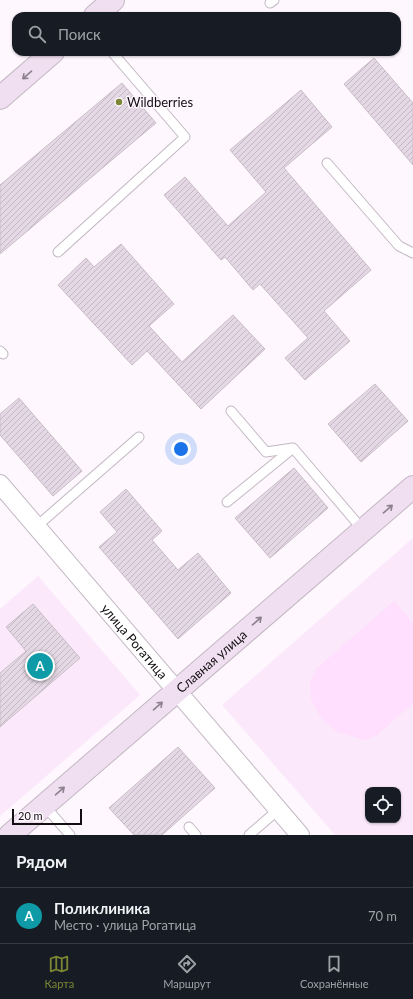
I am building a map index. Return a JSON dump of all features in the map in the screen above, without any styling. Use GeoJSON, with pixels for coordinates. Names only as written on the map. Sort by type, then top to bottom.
{"type":"FeatureCollection","features":[{"type":"Feature","properties":{"kind":"street"},"geometry":{"type":"LineString","coordinates":[[100,12],[113,0]]}},
{"type":"Feature","properties":{"kind":"street"},"geometry":{"type":"LineString","coordinates":[[0,98],[48,56]]}},
{"type":"Feature","properties":{"kind":"street","name":"улица Рогатица"},"geometry":{"type":"LineString","coordinates":[[0,484],[300,835]]}},
{"type":"Feature","properties":{"kind":"street","name":"Славная улица"},"geometry":{"type":"LineString","coordinates":[[10,835],[413,487]]}},
{"type":"Feature","properties":{"kind":"lane"},"geometry":{"type":"LineString","coordinates":[[58,252],[185,137],[115,56]]}},
{"type":"Feature","properties":{"kind":"lane"},"geometry":{"type":"LineString","coordinates":[[327,163],[399,246],[413,253]]}},
{"type":"Feature","properties":{"kind":"lane"},"geometry":{"type":"LineString","coordinates":[[231,411],[266,452],[293,448]]}},
{"type":"Feature","properties":{"kind":"lane"},"geometry":{"type":"LineString","coordinates":[[37,526],[139,437]]}},
{"type":"Feature","properties":{"kind":"lane"},"geometry":{"type":"LineString","coordinates":[[227,502],[293,448]]}},
{"type":"Feature","properties":{"kind":"lane"},"geometry":{"type":"LineString","coordinates":[[293,448],[363,530]]}},
{"type":"Feature","properties":{"kind":"lane"},"geometry":{"type":"LineString","coordinates":[[44,805],[70,835]]}},
{"type":"Feature","properties":{"kind":"lane"},"geometry":{"type":"LineString","coordinates":[[250,835],[278,809]]}},
{"type":"Feature","properties":{"kind":"lane"},"geometry":{"type":"LineString","coordinates":[[189,827],[196,835]]}},
{"type":"Feature","properties":{"kind":"shaded area"},"geometry":{"type":"Polygon","coordinates":[[[413,538],[413,835],[335,835],[222,705],[413,538]]]}},
{"type":"Feature","properties":{"kind":"shaded area"},"geometry":{"type":"Polygon","coordinates":[[[38,576],[140,695],[0,816],[0,609],[38,576]]]}},
{"type":"Feature","properties":{"kind":"shaded area"},"geometry":{"type":"Polygon","coordinates":[[[394,601],[413,623],[413,703],[376,736],[364,740],[337,732],[321,718],[311,699],[310,681],[316,669],[394,601]]]}},
{"type":"Feature","properties":{"kind":"building"},"geometry":{"type":"Polygon","coordinates":[[[374,58],[413,103],[413,165],[344,84],[374,58]]]}},
{"type":"Feature","properties":{"kind":"building"},"geometry":{"type":"Polygon","coordinates":[[[122,83],[156,123],[0,254],[0,185],[122,83]]]}},
{"type":"Feature","properties":{"kind":"building"},"geometry":{"type":"Polygon","coordinates":[[[301,90],[332,127],[284,168],[371,270],[324,311],[350,341],[305,380],[285,358],[308,338],[260,284],[253,290],[225,257],[221,260],[164,195],[185,177],[228,226],[266,192],[230,150],[301,90]]]}},
{"type":"Feature","properties":{"kind":"building"},"geometry":{"type":"Polygon","coordinates":[[[121,244],[174,304],[149,326],[182,362],[233,315],[265,349],[201,409],[147,351],[132,365],[58,285],[86,258],[94,267],[121,244]]]}},
{"type":"Feature","properties":{"kind":"building"},"geometry":{"type":"Polygon","coordinates":[[[375,384],[408,421],[361,462],[328,424],[375,384]]]}},
{"type":"Feature","properties":{"kind":"building"},"geometry":{"type":"Polygon","coordinates":[[[19,398],[82,471],[53,496],[0,435],[0,414],[19,398]]]}},
{"type":"Feature","properties":{"kind":"building"},"geometry":{"type":"Polygon","coordinates":[[[294,468],[328,508],[270,558],[235,518],[294,468]]]}},
{"type":"Feature","properties":{"kind":"building"},"geometry":{"type":"Polygon","coordinates":[[[126,489],[162,531],[152,540],[178,570],[198,553],[231,593],[178,639],[99,547],[117,532],[100,512],[126,489]]]}},
{"type":"Feature","properties":{"kind":"building"},"geometry":{"type":"Polygon","coordinates":[[[33,604],[80,658],[0,727],[0,673],[26,651],[6,627],[33,604]]]}},
{"type":"Feature","properties":{"kind":"building"},"geometry":{"type":"Polygon","coordinates":[[[178,747],[215,788],[162,835],[134,835],[109,808],[178,747]]]}},
{"type":"Feature","properties":{"kind":"place","name":"Wildberries"},"geometry":{"type":"Point","coordinates":[119,102]}},
{"type":"Feature","properties":{"kind":"place","name":"Поликлиника"},"geometry":{"type":"Point","coordinates":[40,666]}}]}
